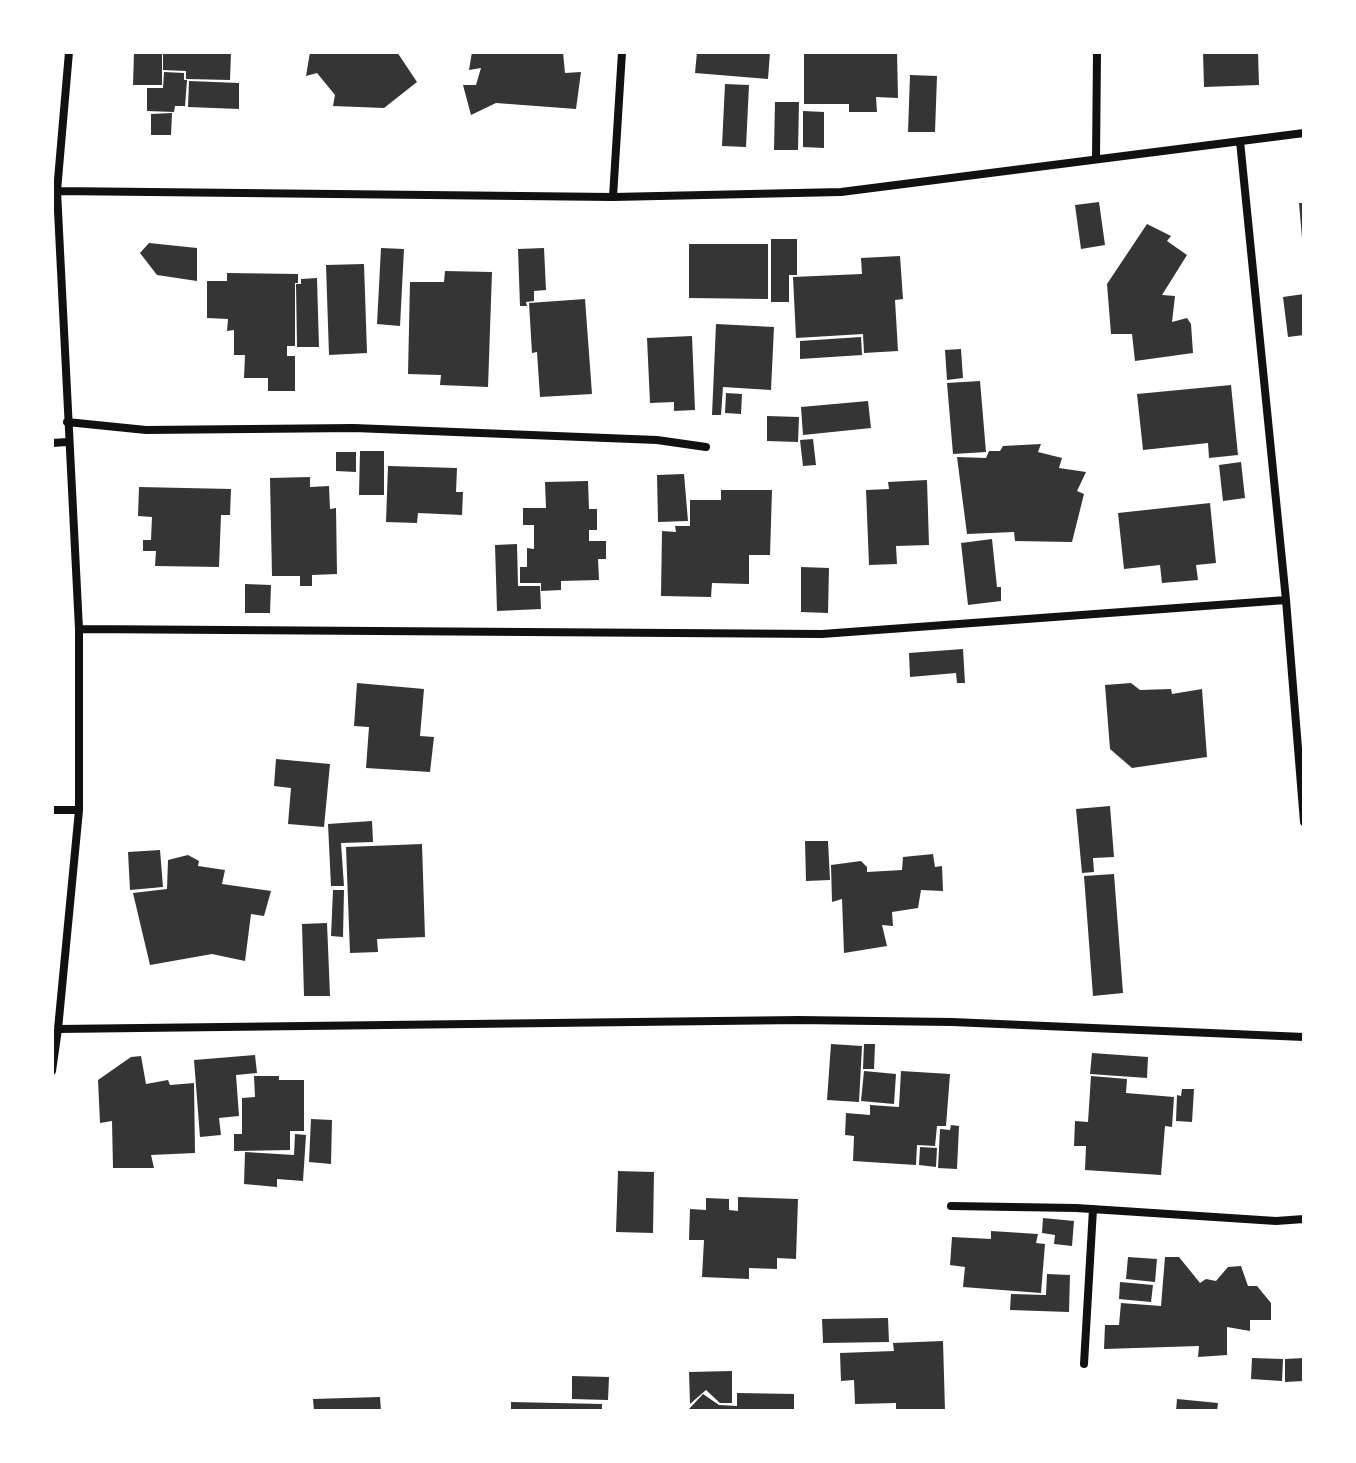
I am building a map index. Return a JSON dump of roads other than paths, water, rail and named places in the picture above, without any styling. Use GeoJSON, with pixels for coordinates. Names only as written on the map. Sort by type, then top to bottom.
{"type":"FeatureCollection","features":[{"type":"Feature","properties":{"kind":"street"},"geometry":{"type":"LineString","coordinates":[[52,1071],[79,810],[79,629],[57,288],[57,191],[69,52]]}},
{"type":"Feature","properties":{"kind":"street"},"geometry":{"type":"LineString","coordinates":[[613,197],[622,52]]}},
{"type":"Feature","properties":{"kind":"street"},"geometry":{"type":"LineString","coordinates":[[1096,159],[1097,52]]}},
{"type":"Feature","properties":{"kind":"street"},"geometry":{"type":"LineString","coordinates":[[57,191],[613,197],[841,192],[1304,133]]}},
{"type":"Feature","properties":{"kind":"street"},"geometry":{"type":"LineString","coordinates":[[1240,141],[1286,600],[1304,822]]}},
{"type":"Feature","properties":{"kind":"street"},"geometry":{"type":"LineString","coordinates":[[67,422],[146,430],[354,428],[657,440],[706,447]]}},
{"type":"Feature","properties":{"kind":"street"},"geometry":{"type":"LineString","coordinates":[[52,443],[68,442]]}},
{"type":"Feature","properties":{"kind":"street"},"geometry":{"type":"LineString","coordinates":[[79,629],[822,634],[1286,600]]}},
{"type":"Feature","properties":{"kind":"street"},"geometry":{"type":"LineString","coordinates":[[52,810],[79,810]]}},
{"type":"Feature","properties":{"kind":"street"},"geometry":{"type":"LineString","coordinates":[[58,1029],[799,1020],[952,1022],[1304,1037]]}},
{"type":"Feature","properties":{"kind":"street"},"geometry":{"type":"LineString","coordinates":[[951,1206],[1093,1209],[1276,1221],[1304,1219]]}},
{"type":"Feature","properties":{"kind":"street"},"geometry":{"type":"LineString","coordinates":[[1084,1364],[1093,1209]]}}]}
